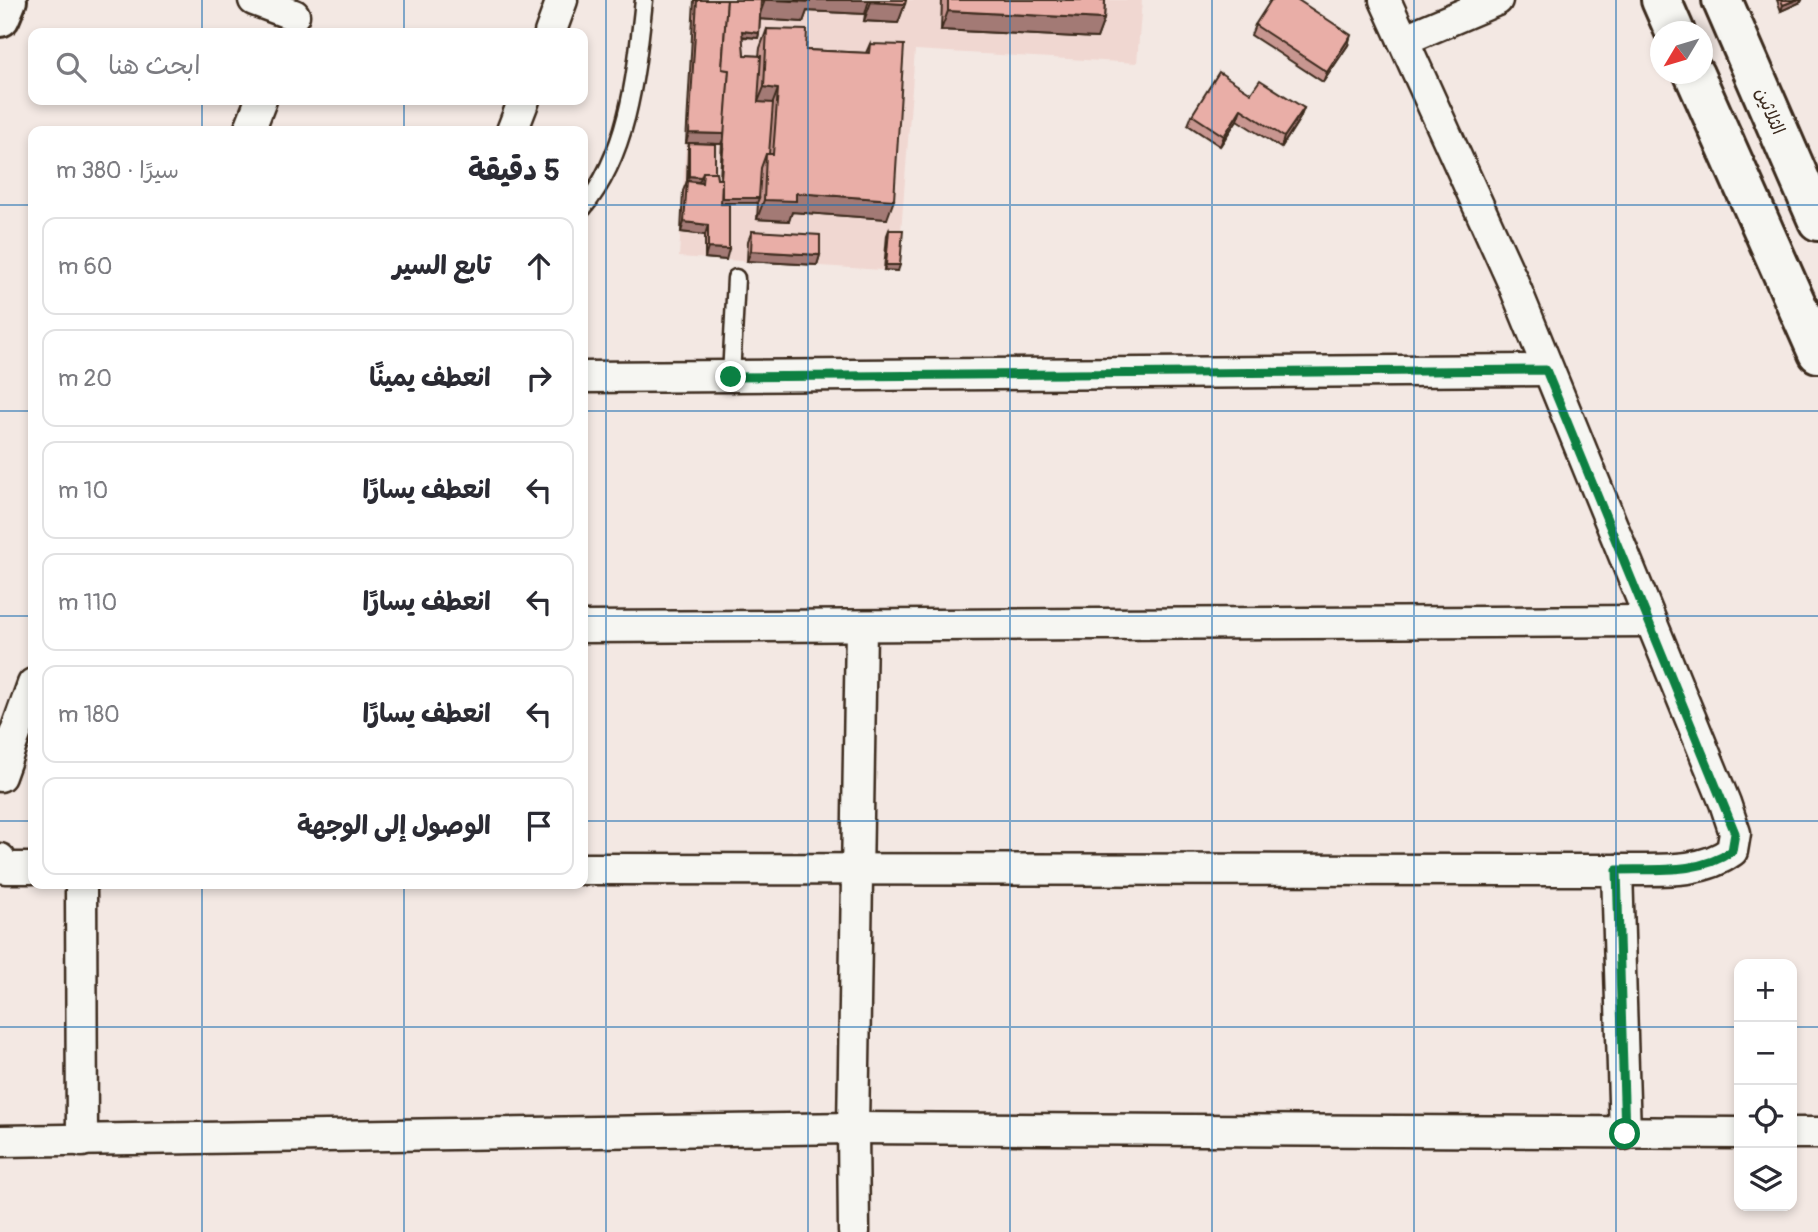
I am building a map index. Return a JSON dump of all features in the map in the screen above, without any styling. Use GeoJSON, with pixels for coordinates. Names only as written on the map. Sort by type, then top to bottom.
{"type":"FeatureCollection","features":[{"type":"Feature","properties":{"kind":"street"},"geometry":{"type":"LineString","coordinates":[[0,17],[7,0]]}},
{"type":"Feature","properties":{"kind":"street"},"geometry":{"type":"LineString","coordinates":[[254,0],[294,16]]}},
{"type":"Feature","properties":{"kind":"street"},"geometry":{"type":"LineString","coordinates":[[552,28],[562,0]]}},
{"type":"Feature","properties":{"kind":"street"},"geometry":{"type":"LineString","coordinates":[[588,869],[1617,870],[1695,867],[1715,863],[1732,851],[1735,833],[1546,370],[1512,280],[1385,0]]}},
{"type":"Feature","properties":{"kind":"street"},"geometry":{"type":"LineString","coordinates":[[1403,40],[1497,0]]}},
{"type":"Feature","properties":{"kind":"street"},"geometry":{"type":"LineString","coordinates":[[1661,0],[1670,21]]}},
{"type":"Feature","properties":{"kind":"street","name":"الثلاثين"},"geometry":{"type":"LineString","coordinates":[[1722,0],[1818,221]]}},
{"type":"Feature","properties":{"kind":"street"},"geometry":{"type":"LineString","coordinates":[[1699,84],[1816,340]]}},
{"type":"Feature","properties":{"kind":"street"},"geometry":{"type":"LineString","coordinates":[[250,126],[259,105]]}},
{"type":"Feature","properties":{"kind":"street"},"geometry":{"type":"LineString","coordinates":[[514,126],[522,105]]}},
{"type":"Feature","properties":{"kind":"street"},"geometry":{"type":"LineString","coordinates":[[588,377],[1546,370]]}},
{"type":"Feature","properties":{"kind":"street"},"geometry":{"type":"LineString","coordinates":[[588,627],[862,628],[1649,621]]}},
{"type":"Feature","properties":{"kind":"street"},"geometry":{"type":"LineString","coordinates":[[854,1232],[853,1128],[862,628]]}},
{"type":"Feature","properties":{"kind":"street"},"geometry":{"type":"LineString","coordinates":[[0,776],[28,698]]}},
{"type":"Feature","properties":{"kind":"street"},"geometry":{"type":"LineString","coordinates":[[0,859],[5,868],[28,868]]}},
{"type":"Feature","properties":{"kind":"street"},"geometry":{"type":"LineString","coordinates":[[1617,870],[1625,1134]]}},
{"type":"Feature","properties":{"kind":"street"},"geometry":{"type":"LineString","coordinates":[[81,889],[82,1141]]}},
{"type":"Feature","properties":{"kind":"street"},"geometry":{"type":"LineString","coordinates":[[0,1141],[853,1128],[1734,1133]]}},
{"type":"Feature","properties":{"kind":"street"},"geometry":{"type":"LineString","coordinates":[[1797,1133],[1818,1133]]}},
{"type":"Feature","properties":{"kind":"lane"},"geometry":{"type":"LineString","coordinates":[[588,200],[610,165],[626,116],[637,62],[644,0]]}},
{"type":"Feature","properties":{"kind":"lane"},"geometry":{"type":"LineString","coordinates":[[731,377],[736,278]]}},
{"type":"Feature","properties":{"kind":"shaded area"},"geometry":{"type":"Polygon","coordinates":[[[694,0],[1142,0],[1137,63],[915,50],[898,271],[679,257],[694,0]]]}},
{"type":"Feature","properties":{"kind":"building"},"geometry":{"type":"Polygon","coordinates":[[[697,0],[727,0],[722,69],[729,70],[725,134],[689,133],[697,0]]]}},
{"type":"Feature","properties":{"kind":"building"},"geometry":{"type":"Polygon","coordinates":[[[727,0],[761,0],[759,33],[742,31],[744,55],[761,56],[758,102],[773,103],[769,154],[766,154],[761,168],[759,198],[722,198],[729,70],[722,69],[727,0]]]}},
{"type":"Feature","properties":{"kind":"building"},"geometry":{"type":"Polygon","coordinates":[[[772,0],[810,0],[810,2],[772,0]]]}},
{"type":"Feature","properties":{"kind":"building"},"geometry":{"type":"Polygon","coordinates":[[[871,0],[906,0],[905,4],[871,0]]]}},
{"type":"Feature","properties":{"kind":"building"},"geometry":{"type":"Polygon","coordinates":[[[948,0],[1105,0],[1104,19],[948,11],[948,0]]]}},
{"type":"Feature","properties":{"kind":"building"},"geometry":{"type":"Polygon","coordinates":[[[1271,0],[1298,0],[1351,35],[1327,72],[1255,25],[1271,0]]]}},
{"type":"Feature","properties":{"kind":"building"},"geometry":{"type":"Polygon","coordinates":[[[1781,0],[1796,0],[1783,5],[1781,0]]]}},
{"type":"Feature","properties":{"kind":"building"},"geometry":{"type":"Polygon","coordinates":[[[767,29],[807,30],[806,50],[869,53],[870,44],[904,45],[894,200],[796,193],[796,201],[764,200],[766,154],[773,154],[778,89],[764,87],[767,29]]]}},
{"type":"Feature","properties":{"kind":"building"},"geometry":{"type":"Polygon","coordinates":[[[1219,72],[1251,93],[1260,80],[1304,108],[1284,137],[1241,109],[1224,136],[1192,115],[1219,72]]]}},
{"type":"Feature","properties":{"kind":"building"},"geometry":{"type":"Polygon","coordinates":[[[689,143],[715,144],[715,172],[703,172],[701,177],[689,176],[689,143]]]}},
{"type":"Feature","properties":{"kind":"building"},"geometry":{"type":"Polygon","coordinates":[[[703,172],[716,172],[717,179],[722,179],[721,204],[729,204],[729,249],[708,248],[708,225],[684,222],[687,181],[702,183],[703,172]]]}},
{"type":"Feature","properties":{"kind":"building"},"geometry":{"type":"Polygon","coordinates":[[[889,230],[903,230],[900,265],[886,265],[889,230]]]}},
{"type":"Feature","properties":{"kind":"building"},"geometry":{"type":"Polygon","coordinates":[[[752,231],[820,235],[820,255],[751,251],[752,231]]]}},
{"type":"Feature","properties":{"kind":"route"},"geometry":{"type":"LineString","coordinates":[[731,377],[1546,370],[1735,833],[1732,851],[1715,863],[1695,867],[1617,870],[1625,1134]]}}]}
